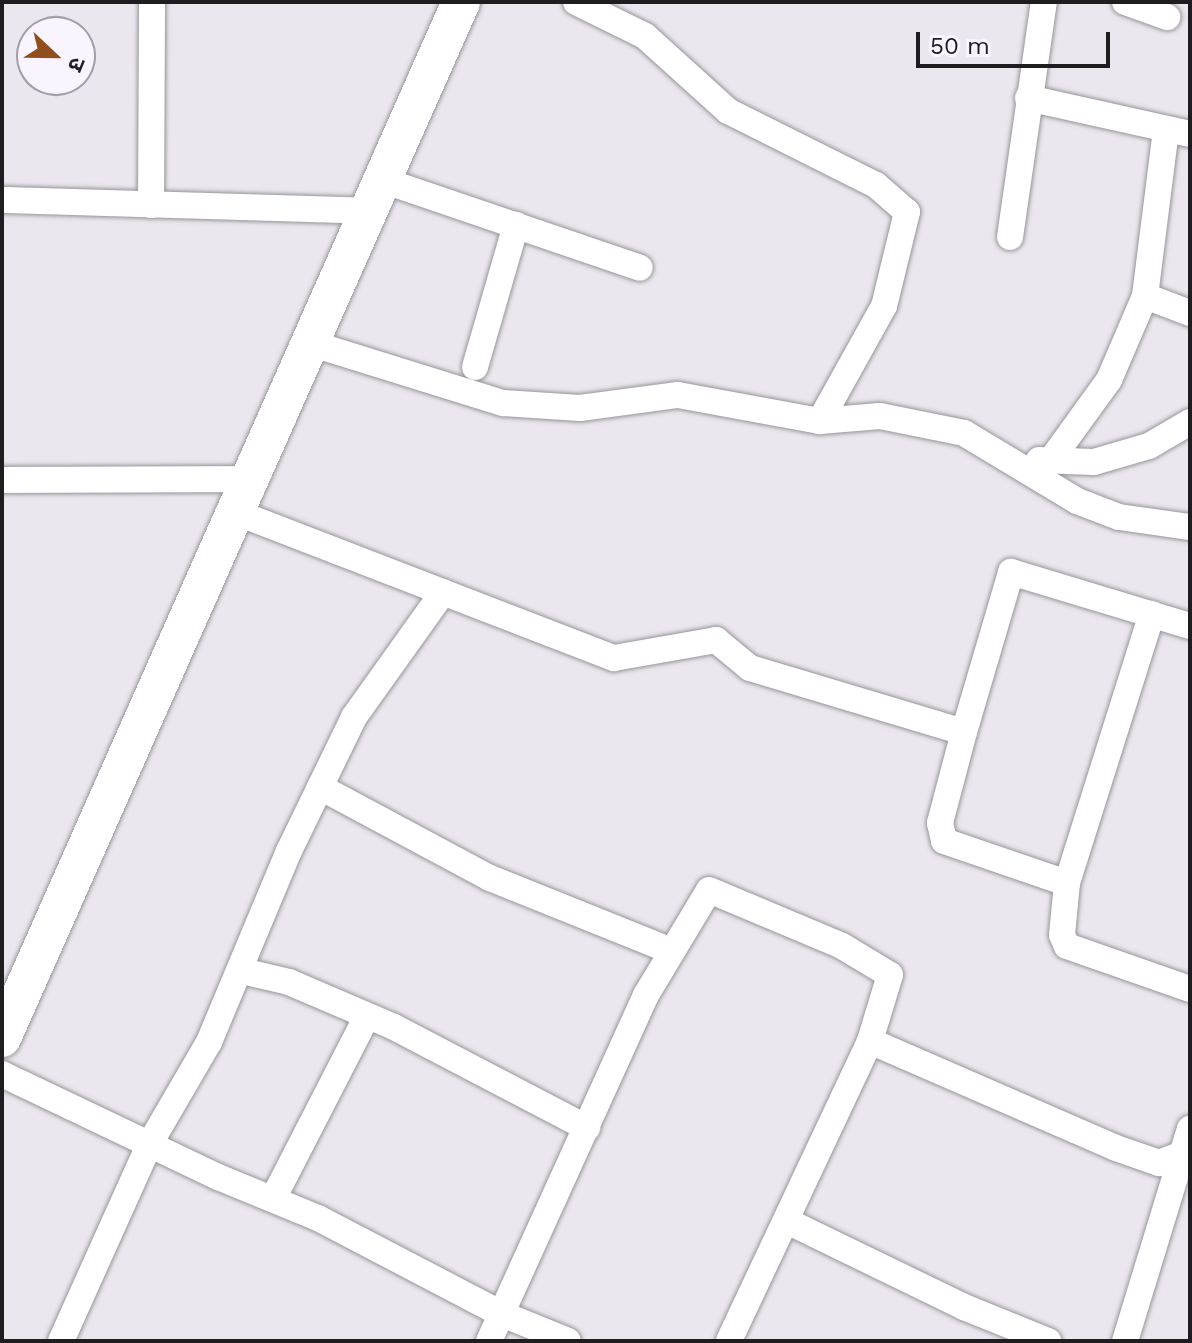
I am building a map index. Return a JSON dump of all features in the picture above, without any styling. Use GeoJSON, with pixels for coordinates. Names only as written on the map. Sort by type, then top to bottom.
{"type":"FeatureCollection","features":[{"type":"Feature","properties":{"kind":"street"},"geometry":{"type":"LineString","coordinates":[[151,205],[152,2]]}},
{"type":"Feature","properties":{"kind":"street"},"geometry":{"type":"LineString","coordinates":[[2,1038],[254,479],[461,2]]}},
{"type":"Feature","properties":{"kind":"street"},"geometry":{"type":"LineString","coordinates":[[576,2],[645,36],[728,111],[876,185],[907,212],[884,306],[820,421]]}},
{"type":"Feature","properties":{"kind":"street"},"geometry":{"type":"LineString","coordinates":[[1010,237],[1044,2]]}},
{"type":"Feature","properties":{"kind":"street"},"geometry":{"type":"LineString","coordinates":[[1125,2],[1167,17]]}},
{"type":"Feature","properties":{"kind":"street"},"geometry":{"type":"LineString","coordinates":[[1028,98],[1178,131],[1145,296],[1109,380],[1051,460]]}},
{"type":"Feature","properties":{"kind":"street"},"geometry":{"type":"LineString","coordinates":[[2,200],[151,205],[379,196],[516,225],[640,268]]}},
{"type":"Feature","properties":{"kind":"street"},"geometry":{"type":"LineString","coordinates":[[475,367],[516,225]]}},
{"type":"Feature","properties":{"kind":"street"},"geometry":{"type":"LineString","coordinates":[[1145,296],[1190,313]]}},
{"type":"Feature","properties":{"kind":"street"},"geometry":{"type":"LineString","coordinates":[[313,344],[503,403],[580,408],[678,395],[820,421],[880,416],[964,433],[1077,501],[1119,517],[1190,527]]}},
{"type":"Feature","properties":{"kind":"street"},"geometry":{"type":"LineString","coordinates":[[1010,459],[1094,462],[1149,446],[1190,422]]}},
{"type":"Feature","properties":{"kind":"street"},"geometry":{"type":"LineString","coordinates":[[2,480],[254,479]]}},
{"type":"Feature","properties":{"kind":"street"},"geometry":{"type":"LineString","coordinates":[[238,513],[614,658],[716,640],[750,668],[964,732]]}},
{"type":"Feature","properties":{"kind":"street"},"geometry":{"type":"LineString","coordinates":[[1067,883],[944,841],[940,823],[1011,572],[1190,626]]}},
{"type":"Feature","properties":{"kind":"street"},"geometry":{"type":"LineString","coordinates":[[65,1340],[149,1145],[209,1042],[320,787],[354,717],[443,592]]}},
{"type":"Feature","properties":{"kind":"street"},"geometry":{"type":"LineString","coordinates":[[1152,614],[1067,883],[1062,935],[1067,946],[1190,989]]}},
{"type":"Feature","properties":{"kind":"street"},"geometry":{"type":"LineString","coordinates":[[320,787],[490,878],[669,950]]}},
{"type":"Feature","properties":{"kind":"street"},"geometry":{"type":"LineString","coordinates":[[489,1341],[669,950],[709,890],[745,901],[890,975],[870,1041],[729,1341]]}},
{"type":"Feature","properties":{"kind":"street"},"geometry":{"type":"LineString","coordinates":[[242,971],[289,982],[367,1016],[587,1128]]}},
{"type":"Feature","properties":{"kind":"street"},"geometry":{"type":"LineString","coordinates":[[273,1199],[367,1016]]}},
{"type":"Feature","properties":{"kind":"street"},"geometry":{"type":"LineString","coordinates":[[870,1041],[1116,1148],[1159,1163],[1183,1154]]}},
{"type":"Feature","properties":{"kind":"street"},"geometry":{"type":"LineString","coordinates":[[2,1074],[95,1114],[149,1145],[273,1199],[502,1314],[568,1341]]}},
{"type":"Feature","properties":{"kind":"street"},"geometry":{"type":"LineString","coordinates":[[1125,1341],[1190,1129]]}},
{"type":"Feature","properties":{"kind":"street"},"geometry":{"type":"LineString","coordinates":[[787,1221],[964,1307],[1048,1341]]}}]}
